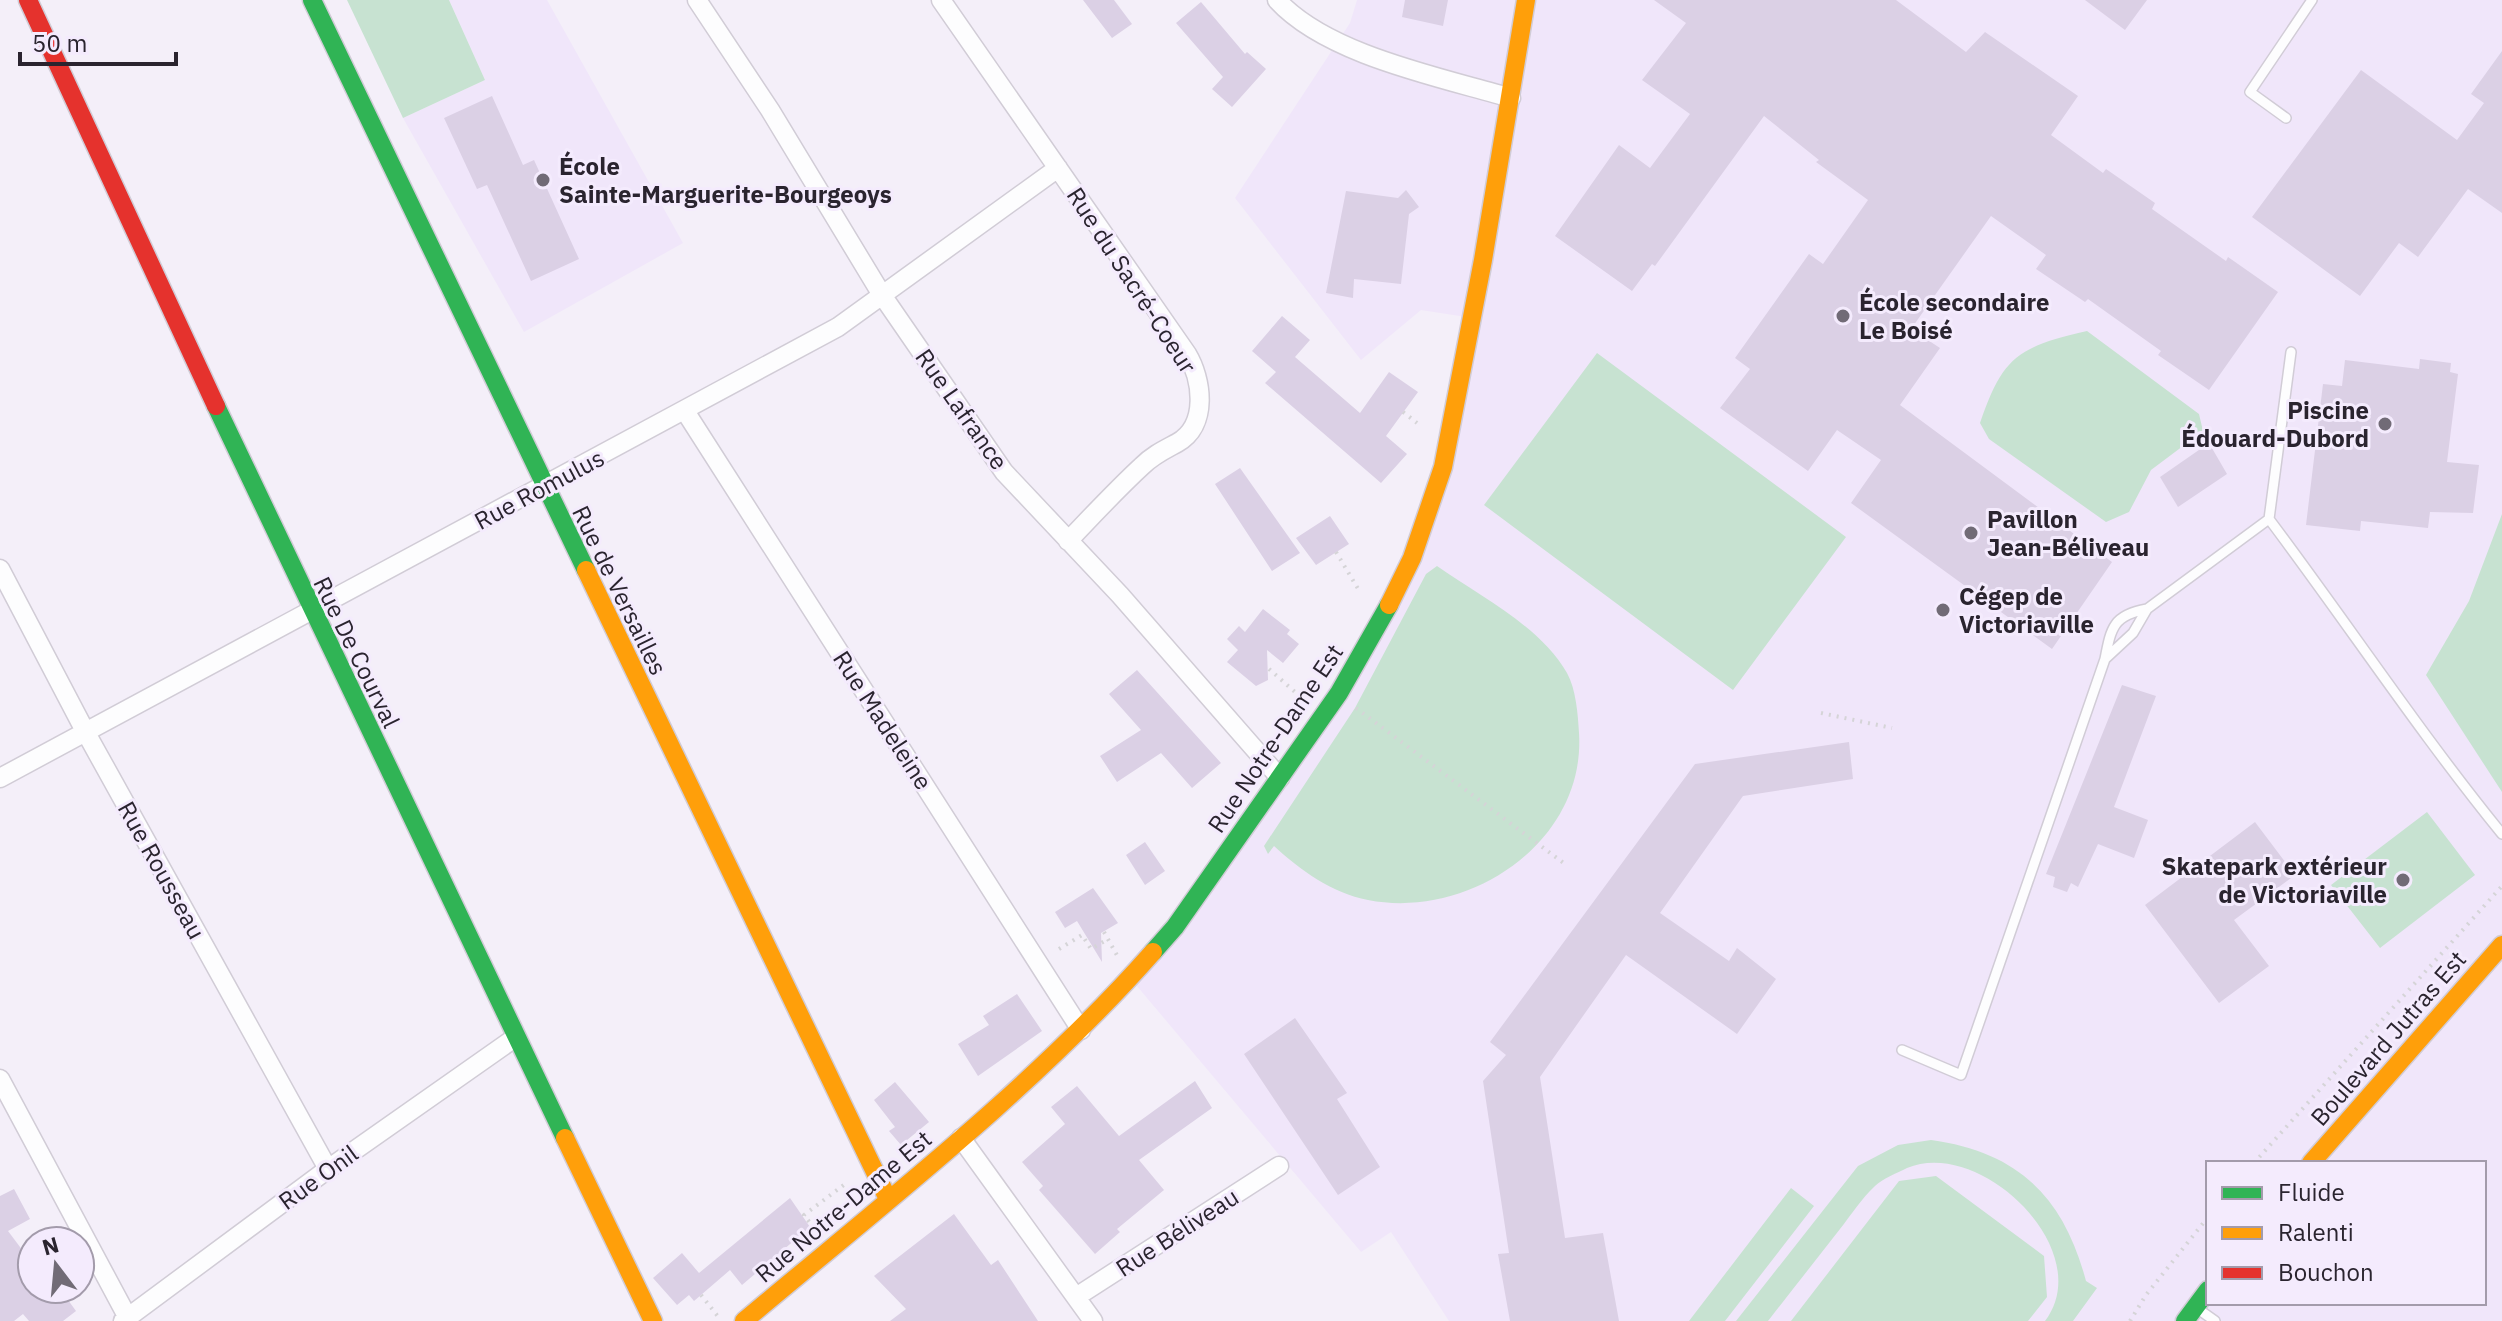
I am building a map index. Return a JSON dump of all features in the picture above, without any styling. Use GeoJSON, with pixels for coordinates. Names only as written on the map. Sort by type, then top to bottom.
{"type":"FeatureCollection","features":[{"type":"Feature","properties":{"kind":"street","name":"Rue De Courval"},"geometry":{"type":"LineString","coordinates":[[28,0],[311,611],[653,1321]]}},
{"type":"Feature","properties":{"kind":"street","name":"Rue de Versailles"},"geometry":{"type":"LineString","coordinates":[[312,0],[543,487],[888,1199]]}},
{"type":"Feature","properties":{"kind":"street","name":"Rue Lafrance"},"geometry":{"type":"LineString","coordinates":[[697,0],[770,110],[882,295],[1004,472],[1120,595],[1280,778]]}},
{"type":"Feature","properties":{"kind":"street","name":"Rue du Sacré-Coeur"},"geometry":{"type":"LineString","coordinates":[[941,0],[1187,354],[1200,386],[1196,415],[1179,442],[1150,458],[1068,541]]}},
{"type":"Feature","properties":{"kind":"street"},"geometry":{"type":"LineString","coordinates":[[1277,0],[1307,28],[1388,61],[1511,98]]}},
{"type":"Feature","properties":{"kind":"street","name":"Rue Notre-Dame Est"},"geometry":{"type":"LineString","coordinates":[[744,1321],[961,1138],[1081,1030],[1175,927],[1339,693],[1386,612],[1412,558],[1443,467],[1526,0]]}},
{"type":"Feature","properties":{"kind":"street","name":"Rue Romulus"},"geometry":{"type":"LineString","coordinates":[[0,778],[838,327],[1058,168]]}},
{"type":"Feature","properties":{"kind":"street","name":"Rue Madeleine"},"geometry":{"type":"LineString","coordinates":[[685,411],[1081,1030]]}},
{"type":"Feature","properties":{"kind":"street","name":"Rue Rousseau"},"geometry":{"type":"LineString","coordinates":[[0,569],[85,731],[328,1169]]}},
{"type":"Feature","properties":{"kind":"street","name":"Boulevard Jutras Est"},"geometry":{"type":"LineString","coordinates":[[2313,1161],[2502,945]]}},
{"type":"Feature","properties":{"kind":"street","name":"Rue Onil"},"geometry":{"type":"LineString","coordinates":[[125,1319],[328,1169],[516,1037]]}},
{"type":"Feature","properties":{"kind":"street"},"geometry":{"type":"LineString","coordinates":[[0,1079],[125,1319]]}},
{"type":"Feature","properties":{"kind":"street"},"geometry":{"type":"LineString","coordinates":[[961,1138],[1093,1321]]}},
{"type":"Feature","properties":{"kind":"street","name":"Rue Béliveau"},"geometry":{"type":"LineString","coordinates":[[1076,1297],[1279,1166]]}},
{"type":"Feature","properties":{"kind":"street"},"geometry":{"type":"LineString","coordinates":[[2190,1314],[2206,1293]]}},
{"type":"Feature","properties":{"kind":"lane"},"geometry":{"type":"LineString","coordinates":[[2286,118],[2250,92],[2312,0]]}},
{"type":"Feature","properties":{"kind":"lane"},"geometry":{"type":"LineString","coordinates":[[2291,352],[2269,519],[2385,676],[2428,742],[2502,834]]}},
{"type":"Feature","properties":{"kind":"lane"},"geometry":{"type":"LineString","coordinates":[[2105,659],[2133,633],[2147,609],[2269,519]]}},
{"type":"Feature","properties":{"kind":"lane"},"geometry":{"type":"LineString","coordinates":[[1902,1050],[1961,1075],[2105,659],[2110,630],[2126,613],[2147,609]]}},
{"type":"Feature","properties":{"kind":"lane"},"geometry":{"type":"LineString","coordinates":[[2190,1314],[2215,1321]]}},
{"type":"Feature","properties":{"kind":"path"},"geometry":{"type":"LineString","coordinates":[[1403,412],[1417,423]]}},
{"type":"Feature","properties":{"kind":"path"},"geometry":{"type":"LineString","coordinates":[[1336,552],[1360,592]]}},
{"type":"Feature","properties":{"kind":"path"},"geometry":{"type":"LineString","coordinates":[[1269,669],[1303,699]]}},
{"type":"Feature","properties":{"kind":"path"},"geometry":{"type":"LineString","coordinates":[[1339,693],[1565,864]]}},
{"type":"Feature","properties":{"kind":"path"},"geometry":{"type":"LineString","coordinates":[[1821,713],[1892,728]]}},
{"type":"Feature","properties":{"kind":"path"},"geometry":{"type":"LineString","coordinates":[[2256,1161],[2502,886]]}},
{"type":"Feature","properties":{"kind":"path"},"geometry":{"type":"LineString","coordinates":[[1104,932],[1119,959]]}},
{"type":"Feature","properties":{"kind":"path"},"geometry":{"type":"LineString","coordinates":[[1059,949],[1082,935],[1091,949],[1108,939]]}},
{"type":"Feature","properties":{"kind":"path"},"geometry":{"type":"LineString","coordinates":[[814,1228],[804,1215],[845,1184]]}},
{"type":"Feature","properties":{"kind":"path"},"geometry":{"type":"LineString","coordinates":[[2130,1321],[2146,1295],[2206,1220]]}},
{"type":"Feature","properties":{"kind":"path"},"geometry":{"type":"LineString","coordinates":[[701,1295],[722,1321]]}},
{"type":"Feature","properties":{"kind":"shaded area","name":"École Sainte-Marguerite-Bourgeoys"},"geometry":{"type":"Polygon","coordinates":[[[449,0],[547,0],[683,243],[524,332],[403,118],[485,80],[449,0]]]}},
{"type":"Feature","properties":{"kind":"shaded area","name":"Cégep de Victoriaville"},"geometry":{"type":"Polygon","coordinates":[[[1357,0],[2502,0],[2502,1321],[1449,1321],[1391,1232],[1361,1252],[1131,979],[1175,927],[1411,560],[1473,318],[1421,310],[1361,360],[1235,198],[1350,23],[1357,0]]]}},
{"type":"Feature","properties":{"kind":"green space"},"geometry":{"type":"Polygon","coordinates":[[[347,0],[449,0],[485,80],[403,118],[347,0]]]}},
{"type":"Feature","properties":{"kind":"green space"},"geometry":{"type":"Polygon","coordinates":[[[2087,331],[2199,414],[2203,431],[2151,470],[2129,512],[2106,522],[1989,439],[1980,423],[1997,383],[2016,358],[2044,343],[2087,331]]]}},
{"type":"Feature","properties":{"kind":"green space"},"geometry":{"type":"Polygon","coordinates":[[[1597,353],[1846,537],[1733,690],[1484,505],[1597,353]]]}},
{"type":"Feature","properties":{"kind":"green space"},"geometry":{"type":"Polygon","coordinates":[[[2502,514],[2502,792],[2426,675],[2469,601],[2502,514]]]}},
{"type":"Feature","properties":{"kind":"green space"},"geometry":{"type":"Polygon","coordinates":[[[1437,566],[1526,627],[1567,673],[1578,718],[1576,772],[1563,808],[1542,839],[1514,865],[1481,885],[1445,898],[1406,903],[1368,900],[1329,886],[1274,846],[1268,854],[1264,846],[1355,708],[1426,574],[1437,566]]]}},
{"type":"Feature","properties":{"kind":"green space","name":"Skatepark extérieur de Victoriaville"},"geometry":{"type":"Polygon","coordinates":[[[2427,812],[2475,875],[2380,948],[2331,885],[2427,812]]]}},
{"type":"Feature","properties":{"kind":"green space"},"geometry":{"type":"Polygon","coordinates":[[[1931,1140],[1989,1155],[2013,1168],[2050,1203],[2077,1252],[2086,1281],[2097,1288],[2073,1321],[2045,1321],[2057,1293],[2056,1263],[2044,1234],[2024,1207],[1997,1184],[1967,1169],[1936,1163],[1907,1168],[1878,1183],[1768,1321],[1736,1321],[1858,1166],[1898,1145],[1931,1140]]]}},
{"type":"Feature","properties":{"kind":"green space"},"geometry":{"type":"Polygon","coordinates":[[[1936,1176],[2044,1256],[2047,1297],[2028,1321],[1791,1321],[1899,1181],[1936,1176]]]}},
{"type":"Feature","properties":{"kind":"green space"},"geometry":{"type":"Polygon","coordinates":[[[1791,1188],[1814,1206],[1725,1321],[1689,1321],[1791,1188]]]}},
{"type":"Feature","properties":{"kind":"building"},"geometry":{"type":"Polygon","coordinates":[[[1083,0],[1114,0],[1132,24],[1112,38],[1083,0]]]}},
{"type":"Feature","properties":{"kind":"building"},"geometry":{"type":"Polygon","coordinates":[[[1405,0],[1448,0],[1443,26],[1402,17],[1405,0]]]}},
{"type":"Feature","properties":{"kind":"building","name":"École secondaire Le Boisé"},"geometry":{"type":"Polygon","coordinates":[[[1654,0],[1896,0],[1966,52],[1985,32],[2078,96],[2051,135],[2103,173],[2106,169],[2155,203],[2152,209],[2226,261],[2228,257],[2278,292],[2209,390],[2158,355],[2161,351],[2088,299],[2085,302],[2036,269],[2046,255],[1991,216],[1911,329],[1940,348],[1900,405],[2112,562],[2052,649],[1851,503],[1881,460],[1837,430],[1808,471],[1720,408],[1750,369],[1735,358],[1809,254],[1823,264],[1868,200],[1816,162],[1819,160],[1764,116],[1655,266],[1652,264],[1632,291],[1555,236],[1619,145],[1650,168],[1690,114],[1642,80],[1686,23],[1654,0]]]}},
{"type":"Feature","properties":{"kind":"building"},"geometry":{"type":"Polygon","coordinates":[[[2085,0],[2147,0],[2125,30],[2085,0]]]}},
{"type":"Feature","properties":{"kind":"building"},"geometry":{"type":"Polygon","coordinates":[[[1201,2],[1245,54],[1247,52],[1266,69],[1232,107],[1212,89],[1223,77],[1176,23],[1201,2]]]}},
{"type":"Feature","properties":{"kind":"building"},"geometry":{"type":"Polygon","coordinates":[[[2502,51],[2502,213],[2468,189],[2418,257],[2399,243],[2360,296],[2252,217],[2361,70],[2457,140],[2484,103],[2471,94],[2502,51]]]}},
{"type":"Feature","properties":{"kind":"building","name":"École Sainte-Marguerite-Bourgeoys"},"geometry":{"type":"Polygon","coordinates":[[[492,96],[523,165],[534,160],[579,259],[531,281],[487,185],[477,189],[444,118],[492,96]]]}},
{"type":"Feature","properties":{"kind":"building"},"geometry":{"type":"Polygon","coordinates":[[[1406,190],[1419,207],[1409,214],[1401,284],[1354,279],[1353,298],[1326,293],[1346,191],[1398,198],[1406,190]]]}},
{"type":"Feature","properties":{"kind":"building"},"geometry":{"type":"Polygon","coordinates":[[[1282,316],[1310,340],[1295,357],[1360,413],[1389,372],[1418,392],[1386,436],[1407,454],[1381,483],[1265,383],[1276,372],[1252,351],[1282,316]]]}},
{"type":"Feature","properties":{"kind":"building","name":"Piscine Édouard-Dubord"},"geometry":{"type":"Polygon","coordinates":[[[2420,359],[2451,363],[2450,372],[2458,374],[2447,462],[2479,465],[2473,513],[2430,512],[2428,528],[2361,521],[2360,531],[2306,525],[2323,384],[2342,386],[2345,360],[2419,369],[2420,359]]]}},
{"type":"Feature","properties":{"kind":"building"},"geometry":{"type":"Polygon","coordinates":[[[2209,443],[2227,474],[2178,507],[2160,477],[2209,443]]]}},
{"type":"Feature","properties":{"kind":"building"},"geometry":{"type":"Polygon","coordinates":[[[1240,468],[1300,553],[1272,571],[1215,484],[1240,468]]]}},
{"type":"Feature","properties":{"kind":"building"},"geometry":{"type":"Polygon","coordinates":[[[1330,516],[1349,544],[1316,565],[1296,538],[1330,516]]]}},
{"type":"Feature","properties":{"kind":"building"},"geometry":{"type":"Polygon","coordinates":[[[1263,609],[1290,630],[1287,634],[1299,644],[1283,663],[1267,650],[1268,680],[1256,686],[1227,662],[1238,650],[1227,639],[1239,626],[1245,632],[1263,609]]]}},
{"type":"Feature","properties":{"kind":"building"},"geometry":{"type":"Polygon","coordinates":[[[1137,670],[1221,763],[1192,788],[1161,753],[1117,782],[1100,756],[1141,730],[1109,694],[1137,670]]]}},
{"type":"Feature","properties":{"kind":"building"},"geometry":{"type":"Polygon","coordinates":[[[2122,685],[2156,696],[2114,807],[2148,820],[2134,858],[2098,844],[2078,887],[2071,883],[2067,892],[2053,887],[2055,877],[2046,874],[2122,685]]]}},
{"type":"Feature","properties":{"kind":"building"},"geometry":{"type":"Polygon","coordinates":[[[1849,742],[1853,779],[1743,796],[1660,913],[1729,961],[1737,948],[1776,979],[1737,1034],[1626,955],[1540,1077],[1565,1238],[1603,1233],[1619,1321],[1510,1321],[1498,1254],[1509,1253],[1483,1081],[1506,1055],[1490,1042],[1695,764],[1849,742]]]}},
{"type":"Feature","properties":{"kind":"building"},"geometry":{"type":"Polygon","coordinates":[[[2255,822],[2295,875],[2234,920],[2269,966],[2219,1003],[2145,905],[2255,822]]]}},
{"type":"Feature","properties":{"kind":"building"},"geometry":{"type":"Polygon","coordinates":[[[1145,842],[1165,871],[1145,885],[1126,855],[1145,842]]]}},
{"type":"Feature","properties":{"kind":"building"},"geometry":{"type":"Polygon","coordinates":[[[1093,888],[1118,923],[1101,933],[1102,962],[1077,921],[1065,928],[1055,912],[1093,888]]]}},
{"type":"Feature","properties":{"kind":"building"},"geometry":{"type":"Polygon","coordinates":[[[1017,994],[1042,1031],[978,1076],[958,1044],[989,1025],[983,1016],[1017,994]]]}},
{"type":"Feature","properties":{"kind":"building"},"geometry":{"type":"Polygon","coordinates":[[[1295,1018],[1347,1093],[1337,1099],[1380,1167],[1338,1195],[1244,1054],[1295,1018]]]}},
{"type":"Feature","properties":{"kind":"building"},"geometry":{"type":"Polygon","coordinates":[[[1195,1081],[1212,1108],[1139,1160],[1164,1190],[1117,1229],[1120,1232],[1095,1254],[1039,1190],[1043,1186],[1022,1162],[1065,1124],[1051,1107],[1077,1086],[1119,1136],[1195,1081]]]}},
{"type":"Feature","properties":{"kind":"building"},"geometry":{"type":"Polygon","coordinates":[[[895,1082],[929,1122],[901,1145],[889,1131],[895,1127],[874,1100],[895,1082]]]}},
{"type":"Feature","properties":{"kind":"building"},"geometry":{"type":"Polygon","coordinates":[[[14,1189],[30,1219],[8,1231],[16,1242],[16,1305],[72,1305],[76,1311],[63,1321],[29,1321],[23,1314],[14,1321],[0,1321],[0,1196],[14,1189]]]}},
{"type":"Feature","properties":{"kind":"building"},"geometry":{"type":"Polygon","coordinates":[[[790,1198],[810,1227],[742,1285],[730,1270],[694,1301],[689,1295],[677,1305],[653,1278],[682,1253],[699,1273],[790,1198]]]}},
{"type":"Feature","properties":{"kind":"building"},"geometry":{"type":"Polygon","coordinates":[[[954,1214],[991,1265],[998,1260],[1038,1321],[890,1321],[906,1309],[874,1276],[954,1214]]]}},
{"type":"Feature","properties":{"kind":"traffic: fast"},"geometry":{"type":"LineString","coordinates":[[312,0],[586,570]]}},
{"type":"Feature","properties":{"kind":"traffic: fast"},"geometry":{"type":"LineString","coordinates":[[216,406],[565,1138]]}},
{"type":"Feature","properties":{"kind":"traffic: fast"},"geometry":{"type":"LineString","coordinates":[[1153,952],[1175,927],[1339,693],[1389,605]]}},
{"type":"Feature","properties":{"kind":"traffic: fast"},"geometry":{"type":"LineString","coordinates":[[2185,1321],[2206,1293]]}},
{"type":"Feature","properties":{"kind":"traffic: slow"},"geometry":{"type":"LineString","coordinates":[[1389,605],[1412,558],[1443,467],[1483,260],[1526,0]]}},
{"type":"Feature","properties":{"kind":"traffic: slow"},"geometry":{"type":"LineString","coordinates":[[586,570],[888,1199]]}},
{"type":"Feature","properties":{"kind":"traffic: slow"},"geometry":{"type":"LineString","coordinates":[[2313,1161],[2502,945]]}},
{"type":"Feature","properties":{"kind":"traffic: slow"},"geometry":{"type":"LineString","coordinates":[[744,1321],[1007,1098],[1058,1051],[1153,952]]}},
{"type":"Feature","properties":{"kind":"traffic: slow"},"geometry":{"type":"LineString","coordinates":[[565,1138],[653,1321]]}},
{"type":"Feature","properties":{"kind":"traffic: jam"},"geometry":{"type":"LineString","coordinates":[[28,0],[216,406]]}},
{"type":"Feature","properties":{"kind":"place","name":"École Sainte-Marguerite-Bourgeoys"},"geometry":{"type":"Point","coordinates":[543,180]}},
{"type":"Feature","properties":{"kind":"place","name":"École secondaire Le Boisé"},"geometry":{"type":"Point","coordinates":[1843,316]}},
{"type":"Feature","properties":{"kind":"place","name":"Piscine Édouard-Dubord"},"geometry":{"type":"Point","coordinates":[2385,424]}},
{"type":"Feature","properties":{"kind":"place","name":"Pavillon Jean-Béliveau"},"geometry":{"type":"Point","coordinates":[1971,533]}},
{"type":"Feature","properties":{"kind":"place","name":"Cégep de Victoriaville"},"geometry":{"type":"Point","coordinates":[1943,610]}},
{"type":"Feature","properties":{"kind":"place","name":"Skatepark extérieur de Victoriaville"},"geometry":{"type":"Point","coordinates":[2403,880]}}]}
